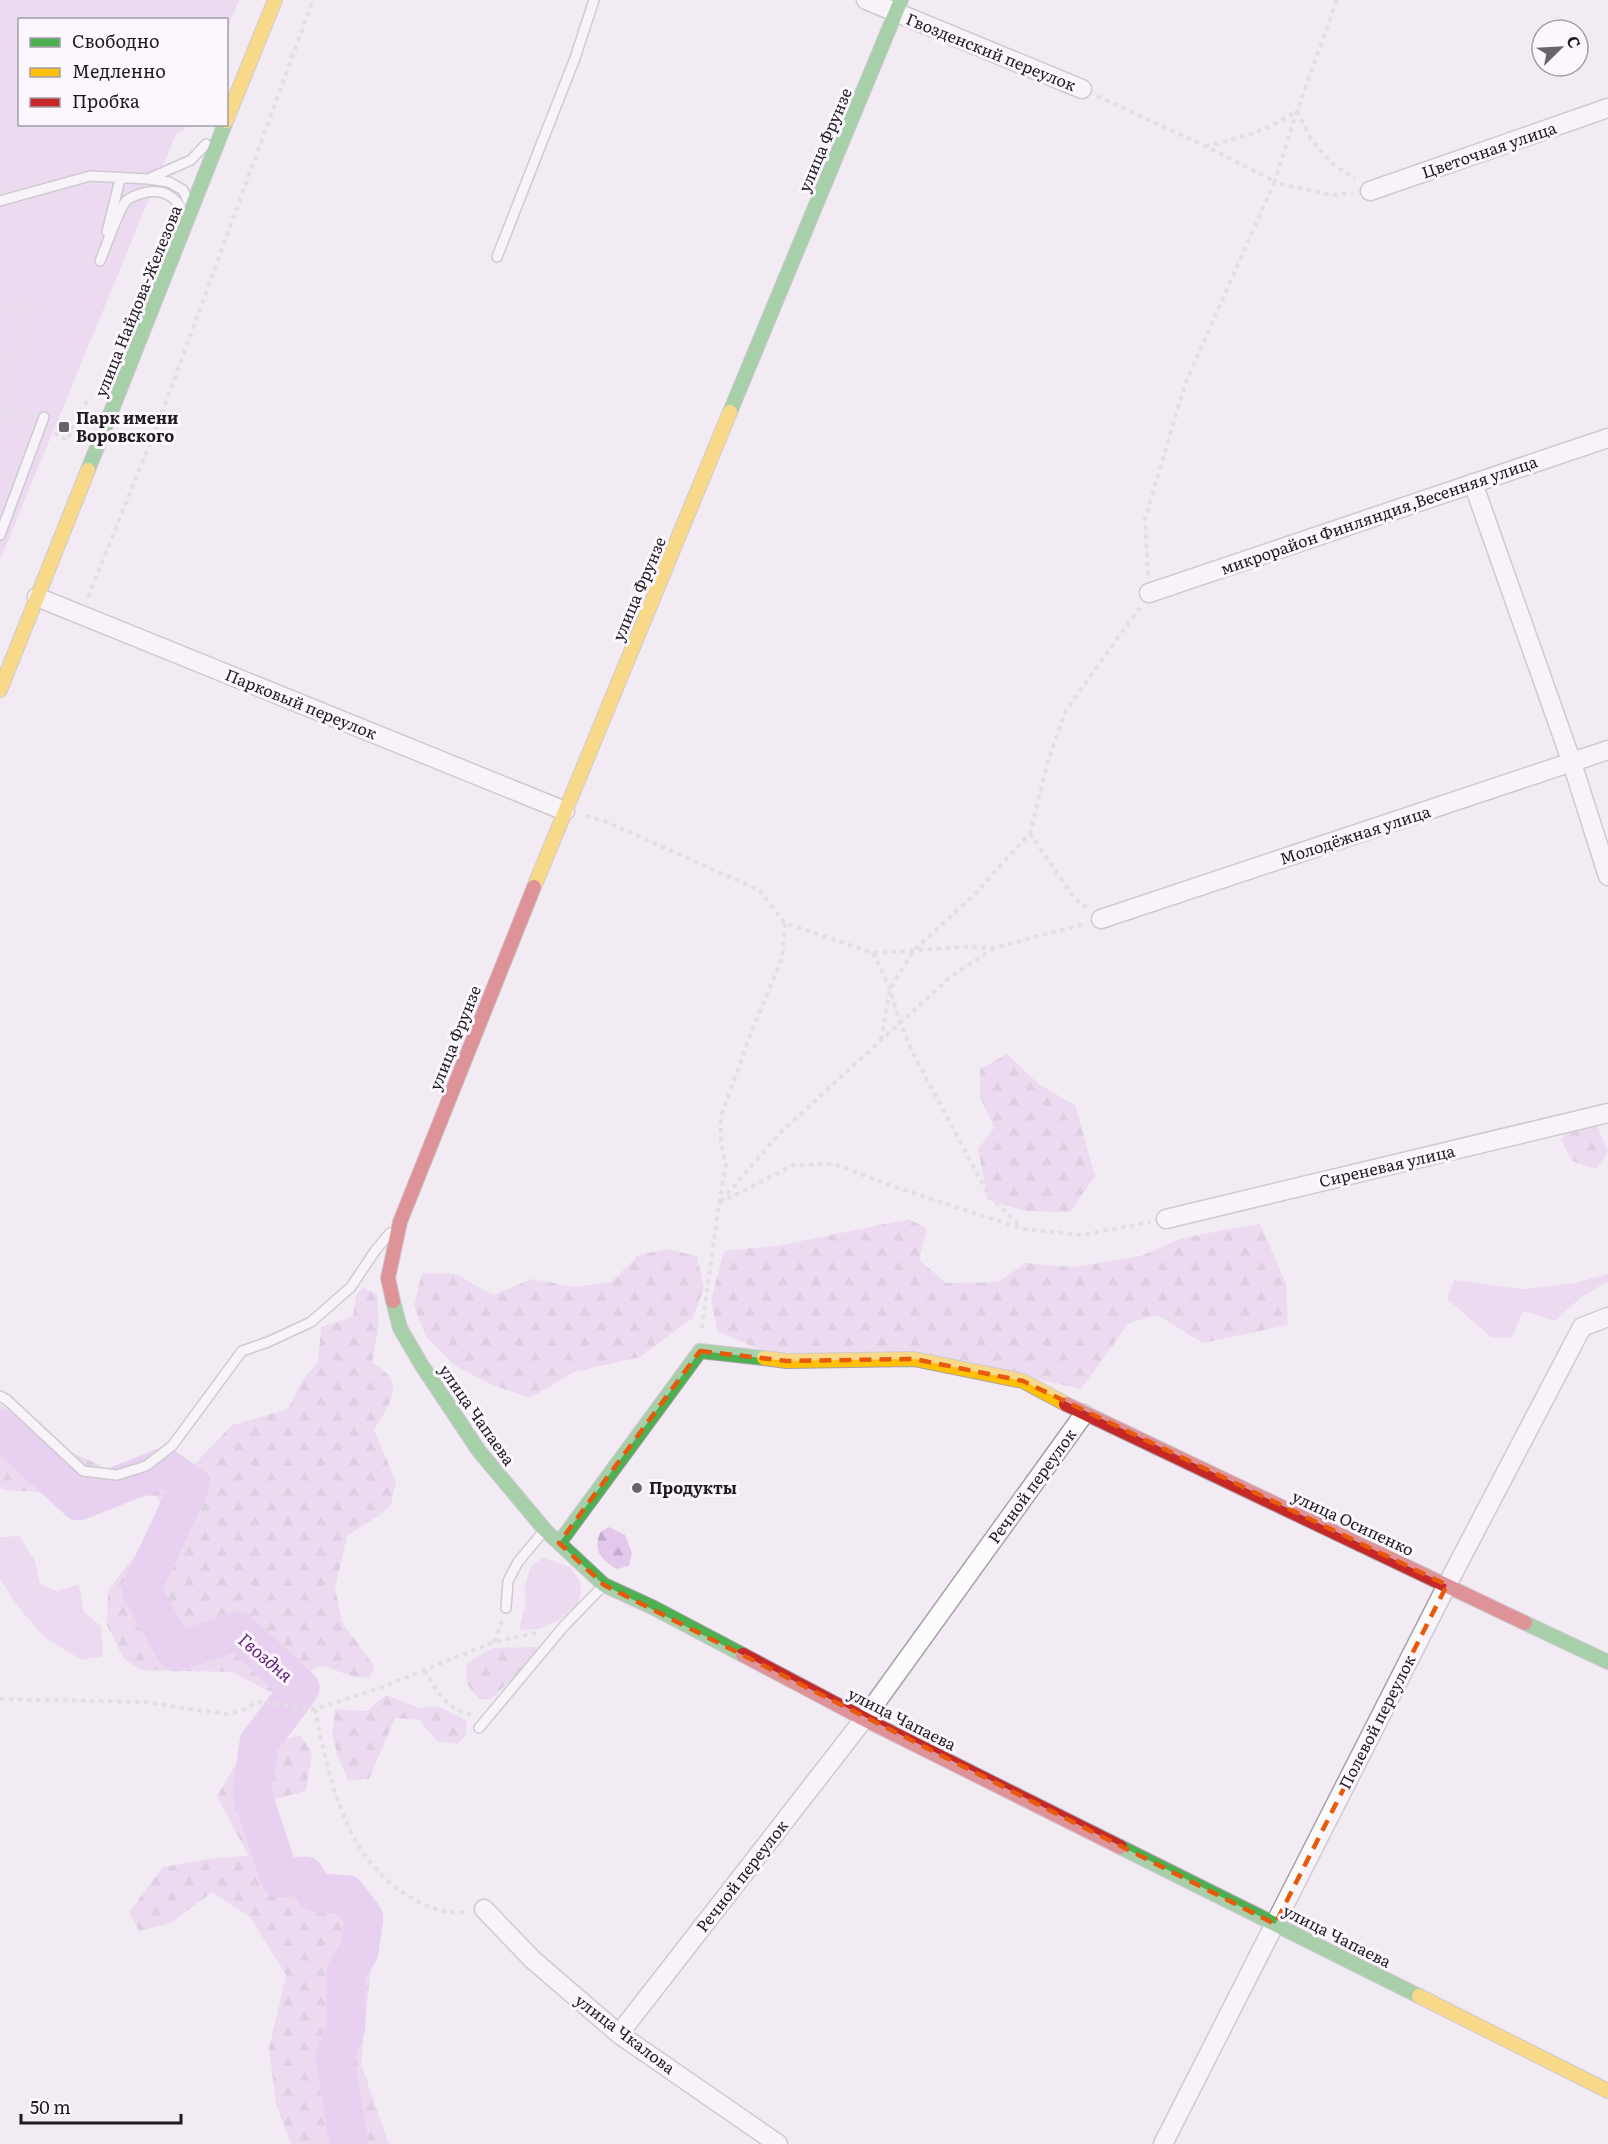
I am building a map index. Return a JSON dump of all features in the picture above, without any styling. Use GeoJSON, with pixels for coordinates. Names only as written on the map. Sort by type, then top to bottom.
{"type":"FeatureCollection","features":[{"type":"Feature","properties":{"kind":"street","name":"улица Найдова-Железова"},"geometry":{"type":"LineString","coordinates":[[228,118],[275,0]]}},
{"type":"Feature","properties":{"kind":"street","name":"Гвозденский переулок"},"geometry":{"type":"LineString","coordinates":[[866,0],[898,6],[1082,89]]}},
{"type":"Feature","properties":{"kind":"street","name":"улица Фрунзе"},"geometry":{"type":"LineString","coordinates":[[411,1191],[565,811],[898,6]]}},
{"type":"Feature","properties":{"kind":"street","name":"Цветочная улица"},"geometry":{"type":"LineString","coordinates":[[1370,191],[1608,108]]}},
{"type":"Feature","properties":{"kind":"street","name":"улица Найдова-Железова"},"geometry":{"type":"LineString","coordinates":[[0,690],[225,126]]}},
{"type":"Feature","properties":{"kind":"street","name":"микрорайон Финляндия,Весенняя улица"},"geometry":{"type":"LineString","coordinates":[[1149,593],[1608,438]]}},
{"type":"Feature","properties":{"kind":"street"},"geometry":{"type":"LineString","coordinates":[[1473,483],[1572,763],[1608,876]]}},
{"type":"Feature","properties":{"kind":"street","name":"Парковый переулок"},"geometry":{"type":"LineString","coordinates":[[37,597],[565,811]]}},
{"type":"Feature","properties":{"kind":"street","name":"Молодёжная улица"},"geometry":{"type":"LineString","coordinates":[[1101,919],[1608,750]]}},
{"type":"Feature","properties":{"kind":"street","name":"Сиреневая улица"},"geometry":{"type":"LineString","coordinates":[[1166,1219],[1607,1117]]}},
{"type":"Feature","properties":{"kind":"street","name":"улица Чапаева"},"geometry":{"type":"LineString","coordinates":[[411,1191],[400,1222],[388,1278],[400,1328],[479,1451],[545,1530],[604,1585],[864,1719],[1608,2091]]}},
{"type":"Feature","properties":{"kind":"street","name":"Полевой переулок"},"geometry":{"type":"LineString","coordinates":[[1162,2144],[1447,1585],[1582,1327],[1608,1317]]}},
{"type":"Feature","properties":{"kind":"street"},"geometry":{"type":"LineString","coordinates":[[559,1543],[700,1351]]}},
{"type":"Feature","properties":{"kind":"street","name":"Речной переулок"},"geometry":{"type":"LineString","coordinates":[[619,2034],[864,1719],[1084,1414],[1023,1381],[914,1359],[787,1361],[700,1351]]}},
{"type":"Feature","properties":{"kind":"street","name":"улица Осипенко"},"geometry":{"type":"LineString","coordinates":[[1084,1414],[1608,1662]]}},
{"type":"Feature","properties":{"kind":"street","name":"улица Чкалова"},"geometry":{"type":"LineString","coordinates":[[484,1909],[533,1960],[619,2034],[778,2144]]}},
{"type":"Feature","properties":{"kind":"lane"},"geometry":{"type":"LineString","coordinates":[[497,257],[575,58],[594,0]]}},
{"type":"Feature","properties":{"kind":"lane"},"geometry":{"type":"LineString","coordinates":[[228,108],[246,72]]}},
{"type":"Feature","properties":{"kind":"lane"},"geometry":{"type":"LineString","coordinates":[[148,179],[191,160],[202,150],[218,126]]}},
{"type":"Feature","properties":{"kind":"lane"},"geometry":{"type":"LineString","coordinates":[[0,201],[90,176],[148,179],[169,182],[183,190],[190,208],[187,221]]}},
{"type":"Feature","properties":{"kind":"lane"},"geometry":{"type":"LineString","coordinates":[[120,179],[100,261],[125,201],[136,195],[164,192],[173,196],[183,210],[187,221]]}},
{"type":"Feature","properties":{"kind":"lane"},"geometry":{"type":"LineString","coordinates":[[0,535],[44,417]]}},
{"type":"Feature","properties":{"kind":"lane"},"geometry":{"type":"LineString","coordinates":[[0,1396],[83,1471],[117,1475],[146,1466],[172,1446],[242,1351],[312,1322],[351,1287],[375,1251],[400,1222]]}},
{"type":"Feature","properties":{"kind":"lane"},"geometry":{"type":"LineString","coordinates":[[506,1608],[508,1581],[518,1562],[545,1530]]}},
{"type":"Feature","properties":{"kind":"lane"},"geometry":{"type":"LineString","coordinates":[[479,1728],[564,1626],[604,1585]]}},
{"type":"Feature","properties":{"kind":"path"},"geometry":{"type":"LineString","coordinates":[[81,614],[159,421],[312,0]]}},
{"type":"Feature","properties":{"kind":"path"},"geometry":{"type":"LineString","coordinates":[[881,1040],[890,989],[914,950],[976,893],[1030,833],[1048,761],[1066,710],[1149,593],[1145,519],[1185,384],[1274,183],[1337,0]]}},
{"type":"Feature","properties":{"kind":"path"},"geometry":{"type":"LineString","coordinates":[[1082,89],[1205,146],[1274,183],[1332,195],[1370,191]]}},
{"type":"Feature","properties":{"kind":"path"},"geometry":{"type":"LineString","coordinates":[[1205,146],[1239,139],[1265,129],[1297,111]]}},
{"type":"Feature","properties":{"kind":"path"},"geometry":{"type":"LineString","coordinates":[[1297,111],[1311,139],[1331,163],[1370,191]]}},
{"type":"Feature","properties":{"kind":"path"},"geometry":{"type":"LineString","coordinates":[[0,309],[21,302],[34,309],[0,394]]}},
{"type":"Feature","properties":{"kind":"path"},"geometry":{"type":"LineString","coordinates":[[53,433],[67,440],[84,405],[97,393]]}},
{"type":"Feature","properties":{"kind":"path"},"geometry":{"type":"LineString","coordinates":[[0,406],[8,411],[0,428]]}},
{"type":"Feature","properties":{"kind":"path"},"geometry":{"type":"LineString","coordinates":[[565,811],[604,821],[759,890],[785,923],[873,953],[962,947],[994,948],[1101,919]]}},
{"type":"Feature","properties":{"kind":"path"},"geometry":{"type":"LineString","coordinates":[[1030,833],[1074,898],[1101,919]]}},
{"type":"Feature","properties":{"kind":"path"},"geometry":{"type":"LineString","coordinates":[[700,1351],[726,1164],[721,1144],[721,1116],[751,1033],[782,958],[785,923]]}},
{"type":"Feature","properties":{"kind":"path"},"geometry":{"type":"LineString","coordinates":[[719,1203],[779,1134],[949,978],[994,948]]}},
{"type":"Feature","properties":{"kind":"path"},"geometry":{"type":"LineString","coordinates":[[873,953],[890,989],[900,1023],[915,1057],[989,1196],[1023,1228]]}},
{"type":"Feature","properties":{"kind":"path"},"geometry":{"type":"LineString","coordinates":[[719,1203],[794,1165],[834,1164],[892,1186],[1023,1228],[1083,1235],[1166,1219]]}},
{"type":"Feature","properties":{"kind":"path"},"geometry":{"type":"LineString","coordinates":[[494,1642],[506,1608]]}},
{"type":"Feature","properties":{"kind":"path"},"geometry":{"type":"LineString","coordinates":[[0,1699],[144,1702],[224,1714],[241,1712],[264,1701],[315,1709],[377,1689],[494,1642],[564,1626]]}},
{"type":"Feature","properties":{"kind":"path"},"geometry":{"type":"LineString","coordinates":[[424,1670],[445,1702],[454,1710],[486,1720]]}},
{"type":"Feature","properties":{"kind":"path"},"geometry":{"type":"LineString","coordinates":[[315,1709],[327,1768],[342,1814],[364,1855],[395,1888],[429,1908],[454,1913],[484,1909]]}},
{"type":"Feature","properties":{"kind":"highlighted area"},"geometry":{"type":"Polygon","coordinates":[[[700,1351],[787,1361],[914,1359],[1023,1381],[1447,1585],[1275,1924],[604,1585],[559,1543],[700,1351]]]}},
{"type":"Feature","properties":{"kind":"green space"},"geometry":{"type":"Polygon","coordinates":[[[0,0],[239,0],[228,28],[228,18],[18,18],[18,126],[186,126],[176,134],[0,560],[0,0]]]}},
{"type":"Feature","properties":{"kind":"green space"},"geometry":{"type":"Polygon","coordinates":[[[1007,1054],[1040,1085],[1075,1105],[1095,1176],[1070,1212],[1025,1211],[988,1200],[978,1149],[994,1128],[980,1096],[980,1069],[1007,1054]]]}},
{"type":"Feature","properties":{"kind":"green space"},"geometry":{"type":"Polygon","coordinates":[[[1597,1125],[1608,1152],[1596,1169],[1572,1161],[1561,1140],[1570,1129],[1597,1125]]]}},
{"type":"Feature","properties":{"kind":"green space"},"geometry":{"type":"Polygon","coordinates":[[[909,1219],[927,1229],[919,1260],[946,1283],[998,1282],[1026,1263],[1073,1267],[1141,1256],[1180,1239],[1260,1224],[1286,1284],[1288,1325],[1203,1343],[1157,1315],[1129,1323],[1081,1389],[983,1367],[764,1351],[717,1331],[711,1300],[724,1251],[782,1245],[909,1219]]]}},
{"type":"Feature","properties":{"kind":"green space"},"geometry":{"type":"Polygon","coordinates":[[[666,1249],[697,1256],[704,1288],[693,1318],[640,1357],[574,1372],[530,1398],[490,1384],[454,1365],[426,1337],[414,1306],[422,1273],[456,1274],[493,1295],[532,1279],[575,1287],[611,1282],[639,1255],[666,1249]]]}},
{"type":"Feature","properties":{"kind":"green space"},"geometry":{"type":"Polygon","coordinates":[[[1608,1274],[1608,1281],[1579,1299],[1555,1321],[1523,1311],[1512,1338],[1491,1337],[1447,1299],[1454,1280],[1523,1289],[1575,1283],[1608,1274]]]}},
{"type":"Feature","properties":{"kind":"green space"},"geometry":{"type":"Polygon","coordinates":[[[362,1287],[377,1294],[379,1323],[372,1362],[387,1374],[393,1387],[390,1402],[374,1430],[396,1482],[391,1504],[383,1513],[347,1536],[335,1589],[342,1622],[375,1667],[370,1677],[350,1676],[317,1666],[284,1694],[272,1693],[232,1672],[141,1670],[123,1658],[107,1625],[108,1590],[165,1517],[157,1496],[121,1497],[91,1509],[38,1492],[3,1490],[0,1487],[0,1404],[75,1454],[111,1470],[157,1464],[186,1473],[232,1425],[288,1409],[303,1379],[318,1362],[321,1327],[353,1316],[356,1296],[362,1287]]]}},
{"type":"Feature","properties":{"kind":"green space"},"geometry":{"type":"Polygon","coordinates":[[[609,1527],[625,1535],[632,1553],[629,1566],[616,1569],[599,1554],[597,1545],[600,1532],[609,1527]]]}},
{"type":"Feature","properties":{"kind":"green space"},"geometry":{"type":"Polygon","coordinates":[[[19,1536],[35,1561],[40,1584],[57,1591],[79,1584],[84,1612],[101,1626],[103,1656],[82,1660],[45,1638],[20,1609],[0,1580],[0,1537],[19,1536]]]}},
{"type":"Feature","properties":{"kind":"green space"},"geometry":{"type":"Polygon","coordinates":[[[543,1557],[571,1568],[580,1581],[581,1592],[578,1603],[561,1619],[540,1629],[519,1630],[526,1601],[524,1590],[530,1568],[543,1557]]]}},
{"type":"Feature","properties":{"kind":"green space"},"geometry":{"type":"Polygon","coordinates":[[[538,1647],[525,1667],[491,1699],[479,1699],[467,1684],[466,1664],[492,1648],[538,1647]]]}},
{"type":"Feature","properties":{"kind":"green space"},"geometry":{"type":"Polygon","coordinates":[[[386,1695],[420,1708],[438,1706],[467,1721],[466,1734],[458,1744],[437,1741],[419,1720],[395,1718],[369,1779],[348,1781],[337,1754],[332,1733],[335,1709],[367,1711],[386,1695]]]}},
{"type":"Feature","properties":{"kind":"green space"},"geometry":{"type":"Polygon","coordinates":[[[301,1735],[312,1753],[306,1791],[275,1799],[271,1833],[284,1867],[365,1889],[373,1947],[361,2064],[389,2144],[291,2144],[276,2105],[269,2048],[286,1975],[250,1917],[212,1892],[171,1923],[139,1931],[129,1912],[163,1867],[214,1858],[249,1856],[217,1797],[236,1763],[268,1745],[301,1735]]]}},
{"type":"Feature","properties":{"kind":"waterway","name":"Гвоздня"},"geometry":{"type":"LineString","coordinates":[[0,1429],[79,1501],[164,1467],[190,1485],[141,1590],[176,1652],[238,1631],[300,1688],[259,1743],[252,1793],[280,1878],[305,1876],[315,1892],[347,1895],[364,1918],[359,1952],[346,1972],[346,2026],[335,2058],[349,2144]]}},
{"type":"Feature","properties":{"kind":"traffic: fast"},"geometry":{"type":"LineString","coordinates":[[730,412],[901,0]]}},
{"type":"Feature","properties":{"kind":"traffic: fast"},"geometry":{"type":"LineString","coordinates":[[88,470],[224,126]]}},
{"type":"Feature","properties":{"kind":"traffic: fast"},"geometry":{"type":"LineString","coordinates":[[393,1301],[400,1328],[421,1364],[479,1451],[545,1530],[604,1585],[652,1607],[743,1655]]}},
{"type":"Feature","properties":{"kind":"traffic: fast"},"geometry":{"type":"LineString","coordinates":[[559,1543],[700,1351],[764,1358]]}},
{"type":"Feature","properties":{"kind":"traffic: fast"},"geometry":{"type":"LineString","coordinates":[[1525,1623],[1608,1662]]}},
{"type":"Feature","properties":{"kind":"traffic: fast"},"geometry":{"type":"LineString","coordinates":[[1120,1847],[1419,1996]]}},
{"type":"Feature","properties":{"kind":"traffic: slow"},"geometry":{"type":"LineString","coordinates":[[228,116],[275,0]]}},
{"type":"Feature","properties":{"kind":"traffic: slow"},"geometry":{"type":"LineString","coordinates":[[534,887],[730,412]]}},
{"type":"Feature","properties":{"kind":"traffic: slow"},"geometry":{"type":"LineString","coordinates":[[0,690],[88,470]]}},
{"type":"Feature","properties":{"kind":"traffic: slow"},"geometry":{"type":"LineString","coordinates":[[764,1358],[787,1361],[914,1359],[1023,1381],[1066,1404]]}},
{"type":"Feature","properties":{"kind":"traffic: slow"},"geometry":{"type":"LineString","coordinates":[[1419,1996],[1608,2091]]}},
{"type":"Feature","properties":{"kind":"traffic: jam"},"geometry":{"type":"LineString","coordinates":[[393,1301],[388,1278],[400,1222],[534,887]]}},
{"type":"Feature","properties":{"kind":"traffic: jam"},"geometry":{"type":"LineString","coordinates":[[1066,1404],[1525,1623]]}},
{"type":"Feature","properties":{"kind":"traffic: jam"},"geometry":{"type":"LineString","coordinates":[[743,1655],[864,1719],[1120,1847]]}},
{"type":"Feature","properties":{"kind":"place","name":"Парк имени Воровского"},"geometry":{"type":"Point","coordinates":[64,427]}},
{"type":"Feature","properties":{"kind":"place","name":"Продукты"},"geometry":{"type":"Point","coordinates":[637,1488]}}]}
